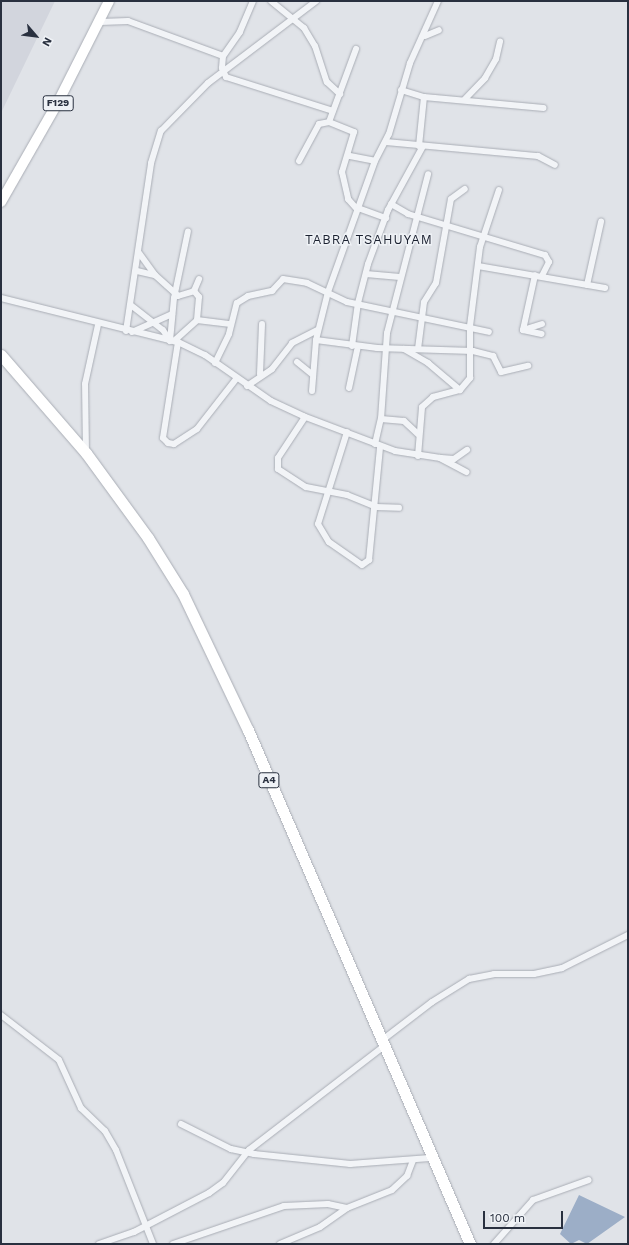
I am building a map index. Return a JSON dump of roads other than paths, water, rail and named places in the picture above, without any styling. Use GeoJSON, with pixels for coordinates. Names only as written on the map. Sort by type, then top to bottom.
{"type":"FeatureCollection","features":[{"type":"Feature","properties":{"kind":"highway","name":"A4"},"geometry":{"type":"LineString","coordinates":[[1,355],[86,453],[148,538],[183,594],[248,730],[383,1044],[430,1158],[470,1244]]}},
{"type":"Feature","properties":{"kind":"main road","name":"F129"},"geometry":{"type":"LineString","coordinates":[[1,202],[22,171],[100,22],[109,1]]}},
{"type":"Feature","properties":{"kind":"street"},"geometry":{"type":"LineString","coordinates":[[252,1],[240,32],[224,56],[223,71],[232,82],[333,111]]}},
{"type":"Feature","properties":{"kind":"street"},"geometry":{"type":"LineString","coordinates":[[271,1],[295,20],[315,46],[327,82],[340,94]]}},
{"type":"Feature","properties":{"kind":"street"},"geometry":{"type":"LineString","coordinates":[[129,332],[152,163],[161,131],[223,71],[253,46],[295,20],[316,1]]}},
{"type":"Feature","properties":{"kind":"street"},"geometry":{"type":"LineString","coordinates":[[312,391],[312,374],[317,330],[328,292],[374,161],[386,142],[401,90],[416,48],[425,36],[438,1]]}},
{"type":"Feature","properties":{"kind":"street"},"geometry":{"type":"LineString","coordinates":[[100,22],[128,21],[224,56]]}},
{"type":"Feature","properties":{"kind":"street"},"geometry":{"type":"LineString","coordinates":[[425,36],[439,30]]}},
{"type":"Feature","properties":{"kind":"street"},"geometry":{"type":"LineString","coordinates":[[465,99],[485,78],[496,59],[500,41]]}},
{"type":"Feature","properties":{"kind":"street"},"geometry":{"type":"LineString","coordinates":[[329,122],[356,49]]}},
{"type":"Feature","properties":{"kind":"street"},"geometry":{"type":"LineString","coordinates":[[401,90],[424,97],[465,99],[543,108]]}},
{"type":"Feature","properties":{"kind":"street"},"geometry":{"type":"LineString","coordinates":[[349,388],[355,346],[358,303],[366,274],[390,204],[421,146],[424,97]]}},
{"type":"Feature","properties":{"kind":"street"},"geometry":{"type":"LineString","coordinates":[[299,160],[314,128],[329,122],[354,132],[350,156],[343,179],[348,199],[358,209],[386,218]]}},
{"type":"Feature","properties":{"kind":"street"},"geometry":{"type":"LineString","coordinates":[[386,142],[538,156],[555,165]]}},
{"type":"Feature","properties":{"kind":"street"},"geometry":{"type":"LineString","coordinates":[[350,156],[374,161]]}},
{"type":"Feature","properties":{"kind":"street"},"geometry":{"type":"LineString","coordinates":[[347,432],[319,516],[320,531],[362,565],[369,560],[376,507],[377,446],[381,420],[385,348],[400,277],[428,174]]}},
{"type":"Feature","properties":{"kind":"street"},"geometry":{"type":"LineString","coordinates":[[418,349],[424,302],[436,283],[445,225],[451,199],[465,189]]}},
{"type":"Feature","properties":{"kind":"street"},"geometry":{"type":"LineString","coordinates":[[418,456],[418,434],[425,403],[433,397],[460,390],[470,378],[472,351],[470,326],[478,266],[483,234],[498,190]]}},
{"type":"Feature","properties":{"kind":"street"},"geometry":{"type":"LineString","coordinates":[[390,204],[445,225],[483,234],[545,255],[549,262],[542,276]]}},
{"type":"Feature","properties":{"kind":"street"},"geometry":{"type":"LineString","coordinates":[[587,285],[601,222]]}},
{"type":"Feature","properties":{"kind":"street"},"geometry":{"type":"LineString","coordinates":[[188,231],[172,314],[174,342],[163,438],[168,443],[174,444],[197,429],[236,379]]}},
{"type":"Feature","properties":{"kind":"street"},"geometry":{"type":"LineString","coordinates":[[139,253],[155,275],[175,294],[184,296],[194,291],[199,279]]}},
{"type":"Feature","properties":{"kind":"street"},"geometry":{"type":"LineString","coordinates":[[478,266],[605,288]]}},
{"type":"Feature","properties":{"kind":"street"},"geometry":{"type":"LineString","coordinates":[[137,271],[155,275]]}},
{"type":"Feature","properties":{"kind":"street"},"geometry":{"type":"LineString","coordinates":[[366,274],[400,277]]}},
{"type":"Feature","properties":{"kind":"street"},"geometry":{"type":"LineString","coordinates":[[523,330],[535,275]]}},
{"type":"Feature","properties":{"kind":"street"},"geometry":{"type":"LineString","coordinates":[[215,363],[232,324],[237,303],[248,296],[272,291],[283,279],[294,279],[328,292],[336,299],[392,312],[470,326],[489,332]]}},
{"type":"Feature","properties":{"kind":"street"},"geometry":{"type":"LineString","coordinates":[[174,342],[198,320],[199,297],[194,291]]}},
{"type":"Feature","properties":{"kind":"street"},"geometry":{"type":"LineString","coordinates":[[1,298],[98,325],[174,342],[215,363],[246,386],[305,417],[347,432],[377,446],[418,456],[454,459],[467,450]]}},
{"type":"Feature","properties":{"kind":"street"},"geometry":{"type":"LineString","coordinates":[[132,306],[155,323],[174,342]]}},
{"type":"Feature","properties":{"kind":"street"},"geometry":{"type":"LineString","coordinates":[[129,332],[155,323],[172,314]]}},
{"type":"Feature","properties":{"kind":"street"},"geometry":{"type":"LineString","coordinates":[[198,320],[232,324]]}},
{"type":"Feature","properties":{"kind":"street"},"geometry":{"type":"LineString","coordinates":[[260,374],[262,324]]}},
{"type":"Feature","properties":{"kind":"street"},"geometry":{"type":"LineString","coordinates":[[523,330],[542,324]]}},
{"type":"Feature","properties":{"kind":"street"},"geometry":{"type":"LineString","coordinates":[[86,453],[85,384],[98,325]]}},
{"type":"Feature","properties":{"kind":"street"},"geometry":{"type":"LineString","coordinates":[[246,386],[260,374],[272,369],[292,343],[317,330]]}},
{"type":"Feature","properties":{"kind":"street"},"geometry":{"type":"LineString","coordinates":[[523,330],[542,334]]}},
{"type":"Feature","properties":{"kind":"street"},"geometry":{"type":"LineString","coordinates":[[316,340],[355,346],[404,350],[418,349],[472,351],[493,356],[501,372],[528,366]]}},
{"type":"Feature","properties":{"kind":"street"},"geometry":{"type":"LineString","coordinates":[[404,350],[428,363],[460,390]]}},
{"type":"Feature","properties":{"kind":"street"},"geometry":{"type":"LineString","coordinates":[[297,362],[312,374]]}},
{"type":"Feature","properties":{"kind":"street"},"geometry":{"type":"LineString","coordinates":[[305,417],[276,463],[289,478],[306,487],[328,490],[376,507],[400,508]]}},
{"type":"Feature","properties":{"kind":"street"},"geometry":{"type":"LineString","coordinates":[[381,420],[404,421],[418,434]]}},
{"type":"Feature","properties":{"kind":"street"},"geometry":{"type":"LineString","coordinates":[[440,458],[466,472]]}},
{"type":"Feature","properties":{"kind":"street"},"geometry":{"type":"LineString","coordinates":[[99,1244],[143,1226],[209,1193],[223,1183],[247,1152],[383,1044],[432,1002],[469,980],[494,974],[534,974],[562,968],[628,935]]}},
{"type":"Feature","properties":{"kind":"street"},"geometry":{"type":"LineString","coordinates":[[1,1015],[59,1060],[81,1108],[105,1131],[116,1150],[143,1226],[153,1244]]}},
{"type":"Feature","properties":{"kind":"street"},"geometry":{"type":"LineString","coordinates":[[181,1124],[222,1145],[247,1152],[350,1164],[430,1158]]}},
{"type":"Feature","properties":{"kind":"street"},"geometry":{"type":"LineString","coordinates":[[280,1244],[320,1227],[347,1208],[392,1190],[407,1176],[414,1160]]}},
{"type":"Feature","properties":{"kind":"street"},"geometry":{"type":"LineString","coordinates":[[494,1244],[533,1200],[589,1180]]}},
{"type":"Feature","properties":{"kind":"street"},"geometry":{"type":"LineString","coordinates":[[173,1244],[284,1206],[328,1204],[347,1208]]}},
{"type":"Feature","properties":{"kind":"water"},"geometry":{"type":"Polygon","coordinates":[[[579,1195],[625,1217],[587,1244],[579,1240],[571,1244],[560,1234],[579,1195]]]}},
{"type":"Feature","properties":{"kind":"district","name":"TABRA TSAHUYAM"},"geometry":{"type":"Point","coordinates":[369,240]}}]}
